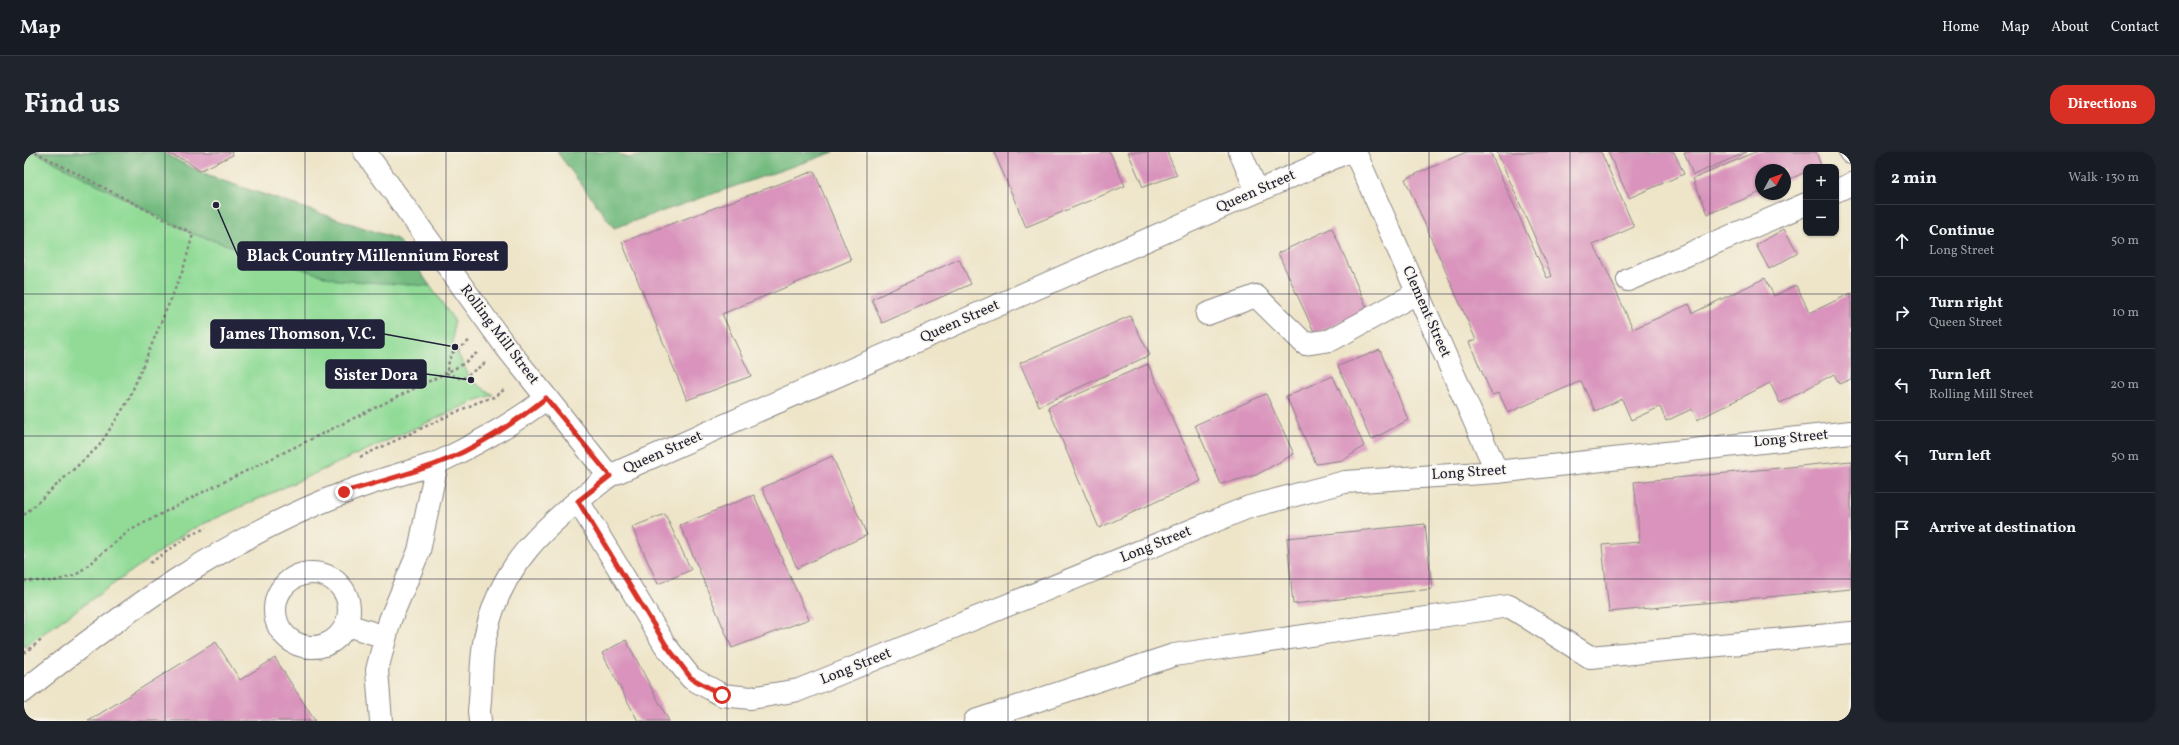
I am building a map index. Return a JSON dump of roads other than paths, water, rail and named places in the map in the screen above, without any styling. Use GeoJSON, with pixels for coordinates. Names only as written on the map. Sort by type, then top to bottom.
{"type":"FeatureCollection","features":[{"type":"Feature","properties":{"kind":"street","name":"Rolling Mill Street"},"geometry":{"type":"LineString","coordinates":[[365,152],[498,336],[546,398],[610,476]]}},
{"type":"Feature","properties":{"kind":"street"},"geometry":{"type":"LineString","coordinates":[[1240,152],[1257,191]]}},
{"type":"Feature","properties":{"kind":"street","name":"Queen Street"},"geometry":{"type":"LineString","coordinates":[[480,721],[479,710],[485,638],[501,586],[537,537],[578,501],[610,476],[1347,152]]}},
{"type":"Feature","properties":{"kind":"street","name":"Clement Street"},"geometry":{"type":"LineString","coordinates":[[1355,152],[1497,472]]}},
{"type":"Feature","properties":{"kind":"street"},"geometry":{"type":"LineString","coordinates":[[1839,190],[1851,184]]}},
{"type":"Feature","properties":{"kind":"street"},"geometry":{"type":"LineString","coordinates":[[1628,280],[1803,205]]}},
{"type":"Feature","properties":{"kind":"street"},"geometry":{"type":"LineString","coordinates":[[1207,314],[1256,296],[1305,344],[1331,340],[1418,294]]}},
{"type":"Feature","properties":{"kind":"street"},"geometry":{"type":"LineString","coordinates":[[24,691],[97,633],[174,580],[262,530],[344,492],[437,464],[470,448],[530,411],[546,398]]}},
{"type":"Feature","properties":{"kind":"street","name":"Long Street"},"geometry":{"type":"LineString","coordinates":[[578,501],[666,645],[691,678],[722,695],[752,698],[799,690],[1249,507],[1344,482],[1497,472],[1851,432]]}},
{"type":"Feature","properties":{"kind":"street"},"geometry":{"type":"LineString","coordinates":[[381,721],[377,670],[390,620],[419,551],[437,464]]}},
{"type":"Feature","properties":{"kind":"street"},"geometry":{"type":"LineString","coordinates":[[975,721],[1174,655],[1509,606],[1590,657],[1851,633]]}},
{"type":"Feature","properties":{"kind":"street"},"geometry":{"type":"LineString","coordinates":[[347,625],[385,637]]}},
{"type":"Feature","properties":{"kind":"place","name":"Black Country Millennium Forest"},"geometry":{"type":"Point","coordinates":[216,205]}},
{"type":"Feature","properties":{"kind":"place","name":"James Thomson, V.C."},"geometry":{"type":"Point","coordinates":[455,347]}},
{"type":"Feature","properties":{"kind":"place","name":"Sister Dora"},"geometry":{"type":"Point","coordinates":[471,380]}}]}
